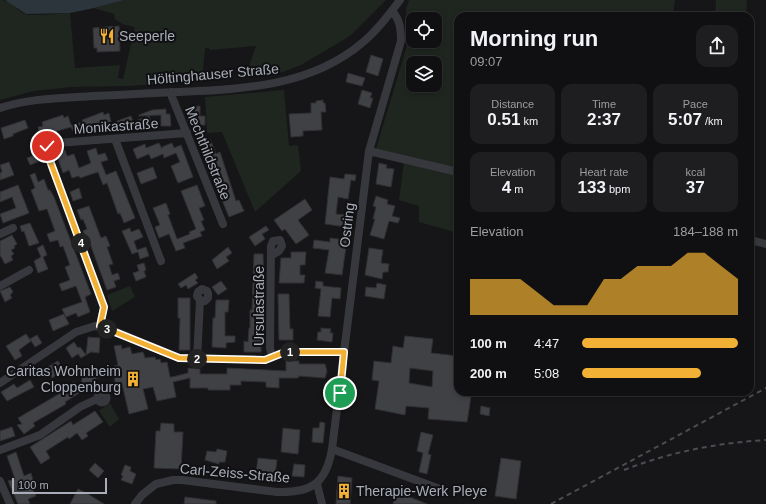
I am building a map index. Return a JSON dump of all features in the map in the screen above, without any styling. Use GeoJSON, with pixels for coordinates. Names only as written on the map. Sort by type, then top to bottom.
{"type":"FeatureCollection","features":[{"type":"Feature","properties":{"kind":"street","name":"Höltinghauser Straße"},"geometry":{"type":"LineString","coordinates":[[0,108],[34,100],[220,90],[260,86],[304,76],[336,62],[362,43],[392,11],[400,0]]}},
{"type":"Feature","properties":{"kind":"street","name":"Ostring"},"geometry":{"type":"LineString","coordinates":[[317,484],[330,462],[369,151],[401,41],[401,29],[398,18],[392,11]]}},
{"type":"Feature","properties":{"kind":"street","name":"Mechthildstraße"},"geometry":{"type":"LineString","coordinates":[[171,92],[222,224]]}},
{"type":"Feature","properties":{"kind":"street","name":"Monikastraße"},"geometry":{"type":"LineString","coordinates":[[100,326],[104,307],[46,150],[47,146],[57,143],[187,133]]}},
{"type":"Feature","properties":{"kind":"street"},"geometry":{"type":"LineString","coordinates":[[115,138],[161,261]]}},
{"type":"Feature","properties":{"kind":"street"},"geometry":{"type":"LineString","coordinates":[[369,151],[454,171]]}},
{"type":"Feature","properties":{"kind":"street"},"geometry":{"type":"LineString","coordinates":[[0,234],[13,228]]}},
{"type":"Feature","properties":{"kind":"street"},"geometry":{"type":"LineString","coordinates":[[754,241],[766,244]]}},
{"type":"Feature","properties":{"kind":"street","name":"Ursulastraße"},"geometry":{"type":"LineString","coordinates":[[272,255],[270,348],[272,356]]}},
{"type":"Feature","properties":{"kind":"street"},"geometry":{"type":"LineString","coordinates":[[0,286],[29,270]]}},
{"type":"Feature","properties":{"kind":"street"},"geometry":{"type":"LineString","coordinates":[[197,359],[200,300]]}},
{"type":"Feature","properties":{"kind":"street"},"geometry":{"type":"LineString","coordinates":[[0,383],[76,332],[95,326],[100,326],[174,357],[197,359],[265,360],[285,352],[344,352]]}},
{"type":"Feature","properties":{"kind":"street"},"geometry":{"type":"LineString","coordinates":[[0,450],[40,436],[80,407],[97,399]]}},
{"type":"Feature","properties":{"kind":"street"},"geometry":{"type":"LineString","coordinates":[[332,449],[440,489]]}},
{"type":"Feature","properties":{"kind":"street","name":"Carl-Zeiss-Straße"},"geometry":{"type":"LineString","coordinates":[[135,504],[142,495],[156,484],[173,480],[277,492],[304,490],[317,484]]}},
{"type":"Feature","properties":{"kind":"street"},"geometry":{"type":"LineString","coordinates":[[0,481],[10,504]]}},
{"type":"Feature","properties":{"kind":"street"},"geometry":{"type":"LineString","coordinates":[[317,484],[322,504]]}},
{"type":"Feature","properties":{"kind":"shaded area"},"geometry":{"type":"Polygon","coordinates":[[[0,0],[11,3],[25,14],[29,15],[70,13],[75,68],[120,65],[118,78],[123,79],[135,27],[122,24],[115,19],[114,14],[94,8],[124,0],[386,0],[350,36],[301,65],[283,72],[248,77],[247,72],[256,46],[210,50],[209,48],[205,48],[202,81],[127,86],[71,87],[34,91],[0,100],[0,0]]]}},
{"type":"Feature","properties":{"kind":"shaded area"},"geometry":{"type":"Polygon","coordinates":[[[5,0],[124,0],[70,13],[26,14],[5,0]]]}},
{"type":"Feature","properties":{"kind":"shaded area"},"geometry":{"type":"Polygon","coordinates":[[[409,0],[675,0],[674,12],[454,12],[454,167],[376,149],[406,48],[442,48],[442,12],[406,12],[409,0]]]}},
{"type":"Feature","properties":{"kind":"shaded area"},"geometry":{"type":"Polygon","coordinates":[[[716,0],[747,0],[746,12],[715,12],[716,0]]]}},
{"type":"Feature","properties":{"kind":"shaded area"},"geometry":{"type":"Polygon","coordinates":[[[284,90],[289,146],[298,145],[301,171],[255,212],[222,132],[207,133],[205,97],[284,90]]]}},
{"type":"Feature","properties":{"kind":"shaded area"},"geometry":{"type":"Polygon","coordinates":[[[404,162],[454,174],[454,232],[419,222],[419,206],[399,200],[404,162]]]}},
{"type":"Feature","properties":{"kind":"shaded area"},"geometry":{"type":"Polygon","coordinates":[[[130,286],[135,297],[112,311],[107,295],[130,286]]]}},
{"type":"Feature","properties":{"kind":"shaded area"},"geometry":{"type":"Polygon","coordinates":[[[110,403],[119,419],[110,427],[99,411],[110,403]]]}},
{"type":"Feature","properties":{"kind":"building","name":"Seeperle"},"geometry":{"type":"Polygon","coordinates":[[[119,26],[120,51],[97,52],[97,48],[94,48],[93,28],[119,26]]]}},
{"type":"Feature","properties":{"kind":"building"},"geometry":{"type":"Polygon","coordinates":[[[371,55],[383,59],[378,76],[366,72],[371,55]]]}},
{"type":"Feature","properties":{"kind":"building"},"geometry":{"type":"Polygon","coordinates":[[[348,73],[365,78],[362,86],[346,82],[348,73]]]}},
{"type":"Feature","properties":{"kind":"building"},"geometry":{"type":"Polygon","coordinates":[[[362,90],[372,93],[370,98],[373,98],[370,108],[358,104],[362,90]]]}},
{"type":"Feature","properties":{"kind":"building"},"geometry":{"type":"Polygon","coordinates":[[[323,100],[323,103],[325,103],[326,112],[321,112],[322,130],[303,131],[303,136],[291,137],[289,114],[311,113],[311,103],[316,103],[316,101],[323,100]]]}},
{"type":"Feature","properties":{"kind":"building"},"geometry":{"type":"Polygon","coordinates":[[[200,106],[200,116],[205,116],[205,125],[200,125],[200,121],[188,121],[187,107],[200,106]]]}},
{"type":"Feature","properties":{"kind":"building"},"geometry":{"type":"Polygon","coordinates":[[[166,109],[166,114],[170,114],[171,126],[161,126],[161,115],[139,116],[152,110],[166,109]]]}},
{"type":"Feature","properties":{"kind":"building"},"geometry":{"type":"Polygon","coordinates":[[[103,112],[104,115],[109,113],[111,122],[104,124],[105,126],[81,133],[80,129],[73,131],[71,127],[40,136],[38,127],[43,126],[42,122],[63,115],[64,118],[68,116],[71,125],[83,122],[82,120],[103,112]]]}},
{"type":"Feature","properties":{"kind":"building"},"geometry":{"type":"Polygon","coordinates":[[[131,116],[133,122],[149,116],[153,126],[145,129],[143,125],[140,125],[126,131],[124,127],[120,128],[117,121],[131,116]]]}},
{"type":"Feature","properties":{"kind":"building"},"geometry":{"type":"Polygon","coordinates":[[[25,120],[28,128],[4,139],[1,128],[25,120]]]}},
{"type":"Feature","properties":{"kind":"building"},"geometry":{"type":"Polygon","coordinates":[[[210,139],[216,154],[220,152],[236,201],[239,200],[244,211],[229,217],[199,144],[210,139]]]}},
{"type":"Feature","properties":{"kind":"building"},"geometry":{"type":"Polygon","coordinates":[[[159,143],[162,149],[162,147],[172,143],[174,148],[181,145],[193,177],[178,183],[171,166],[180,162],[176,153],[164,158],[163,154],[151,159],[149,154],[137,159],[133,149],[145,144],[146,148],[159,143]]]}},
{"type":"Feature","properties":{"kind":"building"},"geometry":{"type":"Polygon","coordinates":[[[96,148],[98,155],[105,153],[108,160],[101,162],[106,175],[116,171],[135,218],[124,223],[120,213],[118,214],[107,183],[103,185],[98,172],[80,178],[79,176],[72,178],[69,170],[63,173],[56,154],[65,150],[67,156],[74,154],[79,168],[91,163],[87,151],[96,148]]]}},
{"type":"Feature","properties":{"kind":"building"},"geometry":{"type":"Polygon","coordinates":[[[37,154],[40,161],[30,165],[27,158],[37,154]]]}},
{"type":"Feature","properties":{"kind":"building"},"geometry":{"type":"Polygon","coordinates":[[[9,162],[14,175],[0,180],[0,173],[2,172],[0,165],[9,162]]]}},
{"type":"Feature","properties":{"kind":"building"},"geometry":{"type":"Polygon","coordinates":[[[379,163],[387,165],[386,168],[394,169],[391,187],[376,184],[379,163]]]}},
{"type":"Feature","properties":{"kind":"building"},"geometry":{"type":"Polygon","coordinates":[[[153,167],[157,178],[141,184],[137,173],[153,167]]]}},
{"type":"Feature","properties":{"kind":"building"},"geometry":{"type":"Polygon","coordinates":[[[35,173],[38,182],[44,179],[48,190],[50,190],[54,197],[91,294],[85,297],[90,312],[78,317],[76,313],[66,317],[62,309],[82,302],[76,286],[62,291],[59,284],[70,280],[65,267],[70,265],[63,246],[60,247],[58,240],[50,242],[47,234],[55,231],[47,209],[39,211],[31,190],[35,188],[30,175],[35,173]]]}},
{"type":"Feature","properties":{"kind":"building"},"geometry":{"type":"Polygon","coordinates":[[[345,174],[356,175],[355,181],[351,180],[348,199],[338,197],[336,214],[346,215],[345,221],[353,221],[352,236],[345,236],[346,227],[325,224],[330,177],[344,179],[345,174]]]}},
{"type":"Feature","properties":{"kind":"building"},"geometry":{"type":"Polygon","coordinates":[[[18,185],[29,213],[3,223],[0,214],[16,208],[12,197],[0,202],[0,192],[18,185]]]}},
{"type":"Feature","properties":{"kind":"building"},"geometry":{"type":"Polygon","coordinates":[[[197,185],[205,206],[199,208],[204,220],[201,221],[205,230],[200,232],[202,236],[183,243],[185,248],[176,251],[169,234],[159,238],[155,227],[160,225],[153,208],[166,203],[170,214],[168,215],[177,239],[190,234],[189,232],[196,229],[181,191],[197,185]]]}},
{"type":"Feature","properties":{"kind":"building"},"geometry":{"type":"Polygon","coordinates":[[[79,188],[82,198],[73,201],[70,192],[79,188]]]}},
{"type":"Feature","properties":{"kind":"building"},"geometry":{"type":"Polygon","coordinates":[[[376,196],[388,200],[387,204],[395,206],[392,216],[400,218],[398,223],[389,221],[384,239],[370,235],[375,219],[373,219],[376,207],[373,206],[376,196]]]}},
{"type":"Feature","properties":{"kind":"building"},"geometry":{"type":"Polygon","coordinates":[[[305,199],[312,210],[298,220],[309,235],[296,244],[285,229],[282,231],[274,220],[305,199]]]}},
{"type":"Feature","properties":{"kind":"building"},"geometry":{"type":"Polygon","coordinates":[[[89,206],[101,238],[106,236],[110,246],[107,247],[113,264],[109,265],[112,275],[118,273],[120,279],[114,281],[116,287],[107,290],[88,238],[86,238],[83,231],[87,229],[77,210],[89,206]]]}},
{"type":"Feature","properties":{"kind":"building"},"geometry":{"type":"Polygon","coordinates":[[[30,223],[39,243],[29,246],[24,231],[22,232],[20,226],[30,223]]]}},
{"type":"Feature","properties":{"kind":"building"},"geometry":{"type":"Polygon","coordinates":[[[266,226],[269,230],[262,234],[265,239],[255,246],[249,237],[266,226]]]}},
{"type":"Feature","properties":{"kind":"building"},"geometry":{"type":"Polygon","coordinates":[[[130,228],[131,232],[139,229],[143,237],[134,241],[137,250],[146,247],[149,256],[140,259],[138,252],[132,254],[122,231],[130,228]]]}},
{"type":"Feature","properties":{"kind":"building"},"geometry":{"type":"Polygon","coordinates":[[[12,235],[17,244],[14,246],[15,248],[11,250],[14,254],[11,256],[13,260],[5,264],[0,255],[0,241],[12,235]]]}},
{"type":"Feature","properties":{"kind":"building"},"geometry":{"type":"Polygon","coordinates":[[[330,238],[347,240],[342,275],[325,273],[329,250],[313,248],[314,240],[330,242],[330,238]]]}},
{"type":"Feature","properties":{"kind":"building"},"geometry":{"type":"Polygon","coordinates":[[[43,245],[47,255],[43,257],[48,269],[38,273],[34,261],[41,257],[37,248],[43,245]]]}},
{"type":"Feature","properties":{"kind":"building"},"geometry":{"type":"Polygon","coordinates":[[[228,247],[232,253],[226,257],[229,261],[217,269],[212,260],[228,247]]]}},
{"type":"Feature","properties":{"kind":"building"},"geometry":{"type":"Polygon","coordinates":[[[369,248],[383,250],[381,263],[389,264],[388,272],[383,272],[382,279],[365,275],[369,248]]]}},
{"type":"Feature","properties":{"kind":"building"},"geometry":{"type":"Polygon","coordinates":[[[291,252],[306,252],[305,265],[300,265],[300,275],[305,275],[304,283],[279,283],[281,258],[291,258],[291,252]]]}},
{"type":"Feature","properties":{"kind":"building"},"geometry":{"type":"Polygon","coordinates":[[[254,254],[263,254],[264,287],[262,287],[261,352],[244,352],[244,341],[248,342],[250,310],[252,310],[254,254]]]}},
{"type":"Feature","properties":{"kind":"building"},"geometry":{"type":"Polygon","coordinates":[[[144,263],[146,277],[136,281],[133,273],[139,271],[137,265],[144,263]]]}},
{"type":"Feature","properties":{"kind":"building"},"geometry":{"type":"Polygon","coordinates":[[[195,273],[198,278],[195,280],[198,283],[188,289],[186,285],[181,288],[178,284],[195,273]]]}},
{"type":"Feature","properties":{"kind":"building"},"geometry":{"type":"Polygon","coordinates":[[[221,281],[227,289],[218,295],[212,287],[221,281]]]}},
{"type":"Feature","properties":{"kind":"building"},"geometry":{"type":"Polygon","coordinates":[[[316,281],[323,282],[323,286],[341,288],[340,299],[332,298],[330,317],[318,316],[321,289],[315,288],[316,281]]]}},
{"type":"Feature","properties":{"kind":"building"},"geometry":{"type":"Polygon","coordinates":[[[377,283],[386,285],[384,299],[365,296],[366,287],[376,288],[377,283]]]}},
{"type":"Feature","properties":{"kind":"building"},"geometry":{"type":"Polygon","coordinates":[[[10,287],[13,292],[10,295],[12,298],[5,302],[0,291],[10,287]]]}},
{"type":"Feature","properties":{"kind":"building"},"geometry":{"type":"Polygon","coordinates":[[[278,294],[289,294],[290,329],[293,329],[293,340],[279,340],[278,294]]]}},
{"type":"Feature","properties":{"kind":"building"},"geometry":{"type":"Polygon","coordinates":[[[178,298],[190,298],[190,350],[179,350],[180,318],[178,318],[178,298]]]}},
{"type":"Feature","properties":{"kind":"building"},"geometry":{"type":"Polygon","coordinates":[[[216,300],[229,300],[228,312],[225,312],[225,336],[235,336],[235,342],[226,343],[226,348],[212,347],[213,318],[215,318],[216,300]]]}},
{"type":"Feature","properties":{"kind":"building"},"geometry":{"type":"Polygon","coordinates":[[[64,314],[69,324],[53,331],[49,320],[64,314]]]}},
{"type":"Feature","properties":{"kind":"building"},"geometry":{"type":"Polygon","coordinates":[[[321,328],[331,329],[330,333],[333,333],[332,342],[317,340],[318,332],[321,332],[321,328]]]}},
{"type":"Feature","properties":{"kind":"building"},"geometry":{"type":"Polygon","coordinates":[[[26,334],[31,341],[19,350],[22,356],[15,360],[6,346],[26,334]]]}},
{"type":"Feature","properties":{"kind":"building"},"geometry":{"type":"Polygon","coordinates":[[[37,335],[42,343],[35,347],[30,339],[37,335]]]}},
{"type":"Feature","properties":{"kind":"building"},"geometry":{"type":"Polygon","coordinates":[[[405,336],[433,339],[431,353],[454,356],[454,396],[471,397],[467,422],[428,419],[429,408],[406,406],[405,415],[375,409],[379,381],[372,380],[374,361],[391,363],[393,346],[403,348],[405,336]],[[410,368],[409,383],[432,387],[433,371],[410,368]]]}},
{"type":"Feature","properties":{"kind":"building"},"geometry":{"type":"Polygon","coordinates":[[[88,337],[100,338],[99,353],[91,352],[86,355],[88,337]]]}},
{"type":"Feature","properties":{"kind":"building"},"geometry":{"type":"Polygon","coordinates":[[[74,342],[86,355],[81,358],[78,354],[72,358],[66,348],[74,342]]]}},
{"type":"Feature","properties":{"kind":"building"},"geometry":{"type":"Polygon","coordinates":[[[121,345],[122,349],[130,347],[132,354],[143,352],[145,358],[155,357],[156,360],[160,359],[161,363],[167,362],[170,377],[188,373],[188,368],[200,369],[200,374],[227,374],[227,368],[286,371],[286,361],[299,361],[299,364],[325,364],[327,371],[325,378],[299,376],[298,378],[279,378],[279,388],[266,387],[266,382],[241,381],[241,385],[230,385],[230,390],[190,388],[190,378],[173,382],[176,397],[157,401],[153,387],[143,389],[148,409],[129,414],[122,384],[116,386],[112,367],[118,365],[114,346],[121,345]]]}},
{"type":"Feature","properties":{"kind":"building"},"geometry":{"type":"Polygon","coordinates":[[[58,361],[64,370],[52,378],[46,368],[58,361]]]}},
{"type":"Feature","properties":{"kind":"building"},"geometry":{"type":"Polygon","coordinates":[[[83,371],[100,373],[99,378],[96,378],[95,387],[81,386],[83,371]]]}},
{"type":"Feature","properties":{"kind":"building"},"geometry":{"type":"Polygon","coordinates":[[[30,380],[34,387],[7,401],[1,392],[14,384],[17,388],[30,380]]]}},
{"type":"Feature","properties":{"kind":"building"},"geometry":{"type":"Polygon","coordinates":[[[75,382],[81,392],[65,402],[66,404],[33,423],[35,426],[24,434],[17,425],[22,424],[18,418],[64,391],[62,388],[75,382]]]}},
{"type":"Feature","properties":{"kind":"building"},"geometry":{"type":"Polygon","coordinates":[[[481,406],[490,408],[489,416],[480,414],[481,406]]]}},
{"type":"Feature","properties":{"kind":"building"},"geometry":{"type":"Polygon","coordinates":[[[95,411],[103,422],[86,433],[88,436],[82,440],[77,433],[46,451],[50,458],[41,464],[30,447],[71,421],[73,425],[95,411]]]}},
{"type":"Feature","properties":{"kind":"building"},"geometry":{"type":"Polygon","coordinates":[[[320,422],[325,423],[323,443],[312,442],[313,428],[319,428],[320,422]]]}},
{"type":"Feature","properties":{"kind":"building"},"geometry":{"type":"Polygon","coordinates":[[[161,423],[174,424],[174,432],[183,432],[181,469],[154,468],[156,431],[160,431],[161,423]]]}},
{"type":"Feature","properties":{"kind":"building"},"geometry":{"type":"Polygon","coordinates":[[[12,427],[15,436],[0,441],[0,431],[12,427]]]}},
{"type":"Feature","properties":{"kind":"building"},"geometry":{"type":"Polygon","coordinates":[[[283,428],[300,430],[298,454],[281,452],[283,428]]]}},
{"type":"Feature","properties":{"kind":"building"},"geometry":{"type":"Polygon","coordinates":[[[421,432],[433,435],[428,454],[431,455],[427,474],[419,472],[423,453],[417,451],[421,432]]]}},
{"type":"Feature","properties":{"kind":"building"},"geometry":{"type":"Polygon","coordinates":[[[217,449],[227,451],[225,462],[219,462],[219,464],[205,460],[207,451],[216,452],[217,449]]]}},
{"type":"Feature","properties":{"kind":"building"},"geometry":{"type":"Polygon","coordinates":[[[16,452],[24,476],[31,473],[34,484],[31,485],[36,496],[28,499],[30,504],[18,504],[8,481],[15,479],[7,456],[16,452]]]}},
{"type":"Feature","properties":{"kind":"building"},"geometry":{"type":"Polygon","coordinates":[[[258,458],[277,460],[275,475],[256,473],[258,458]]]}},
{"type":"Feature","properties":{"kind":"building"},"geometry":{"type":"Polygon","coordinates":[[[501,458],[521,461],[516,499],[495,496],[501,458]]]}},
{"type":"Feature","properties":{"kind":"building"},"geometry":{"type":"Polygon","coordinates":[[[95,463],[104,471],[98,478],[89,470],[95,463]]]}},
{"type":"Feature","properties":{"kind":"building"},"geometry":{"type":"Polygon","coordinates":[[[294,464],[305,465],[304,477],[292,476],[294,464]]]}},
{"type":"Feature","properties":{"kind":"building"},"geometry":{"type":"Polygon","coordinates":[[[125,465],[131,467],[130,471],[136,474],[132,484],[121,480],[123,476],[121,475],[125,465]]]}},
{"type":"Feature","properties":{"kind":"building","name":"Therapie-Werk Pleye"},"geometry":{"type":"Polygon","coordinates":[[[338,476],[352,478],[350,504],[336,504],[338,476]]]}},
{"type":"Feature","properties":{"kind":"building"},"geometry":{"type":"Polygon","coordinates":[[[78,489],[88,494],[104,504],[70,504],[78,489]]]}},
{"type":"Feature","properties":{"kind":"building"},"geometry":{"type":"Polygon","coordinates":[[[396,495],[404,498],[405,495],[427,504],[393,504],[396,495]]]}},
{"type":"Feature","properties":{"kind":"building"},"geometry":{"type":"Polygon","coordinates":[[[185,497],[216,501],[216,504],[184,504],[185,497]]]}},
{"type":"Feature","properties":{"kind":"railway"},"geometry":{"type":"LineString","coordinates":[[754,394],[766,388]]}},
{"type":"Feature","properties":{"kind":"railway"},"geometry":{"type":"LineString","coordinates":[[551,504],[751,396]]}},
{"type":"Feature","properties":{"kind":"railway"},"geometry":{"type":"LineString","coordinates":[[624,470],[659,458],[694,449],[730,443],[766,440]]}},
{"type":"Feature","properties":{"kind":"place","name":"Seeperle"},"geometry":{"type":"Point","coordinates":[107,36]}},
{"type":"Feature","properties":{"kind":"place","name":"Caritas Wohnheim Cloppenburg"},"geometry":{"type":"Point","coordinates":[133,379]}},
{"type":"Feature","properties":{"kind":"place","name":"Therapie-Werk Pleye"},"geometry":{"type":"Point","coordinates":[344,491]}},
{"type":"Feature","properties":{"kind":"route"},"geometry":{"type":"LineString","coordinates":[[47,146],[46,150],[104,307],[100,326],[179,358],[265,360],[285,352],[344,352],[340,393]]}}]}
